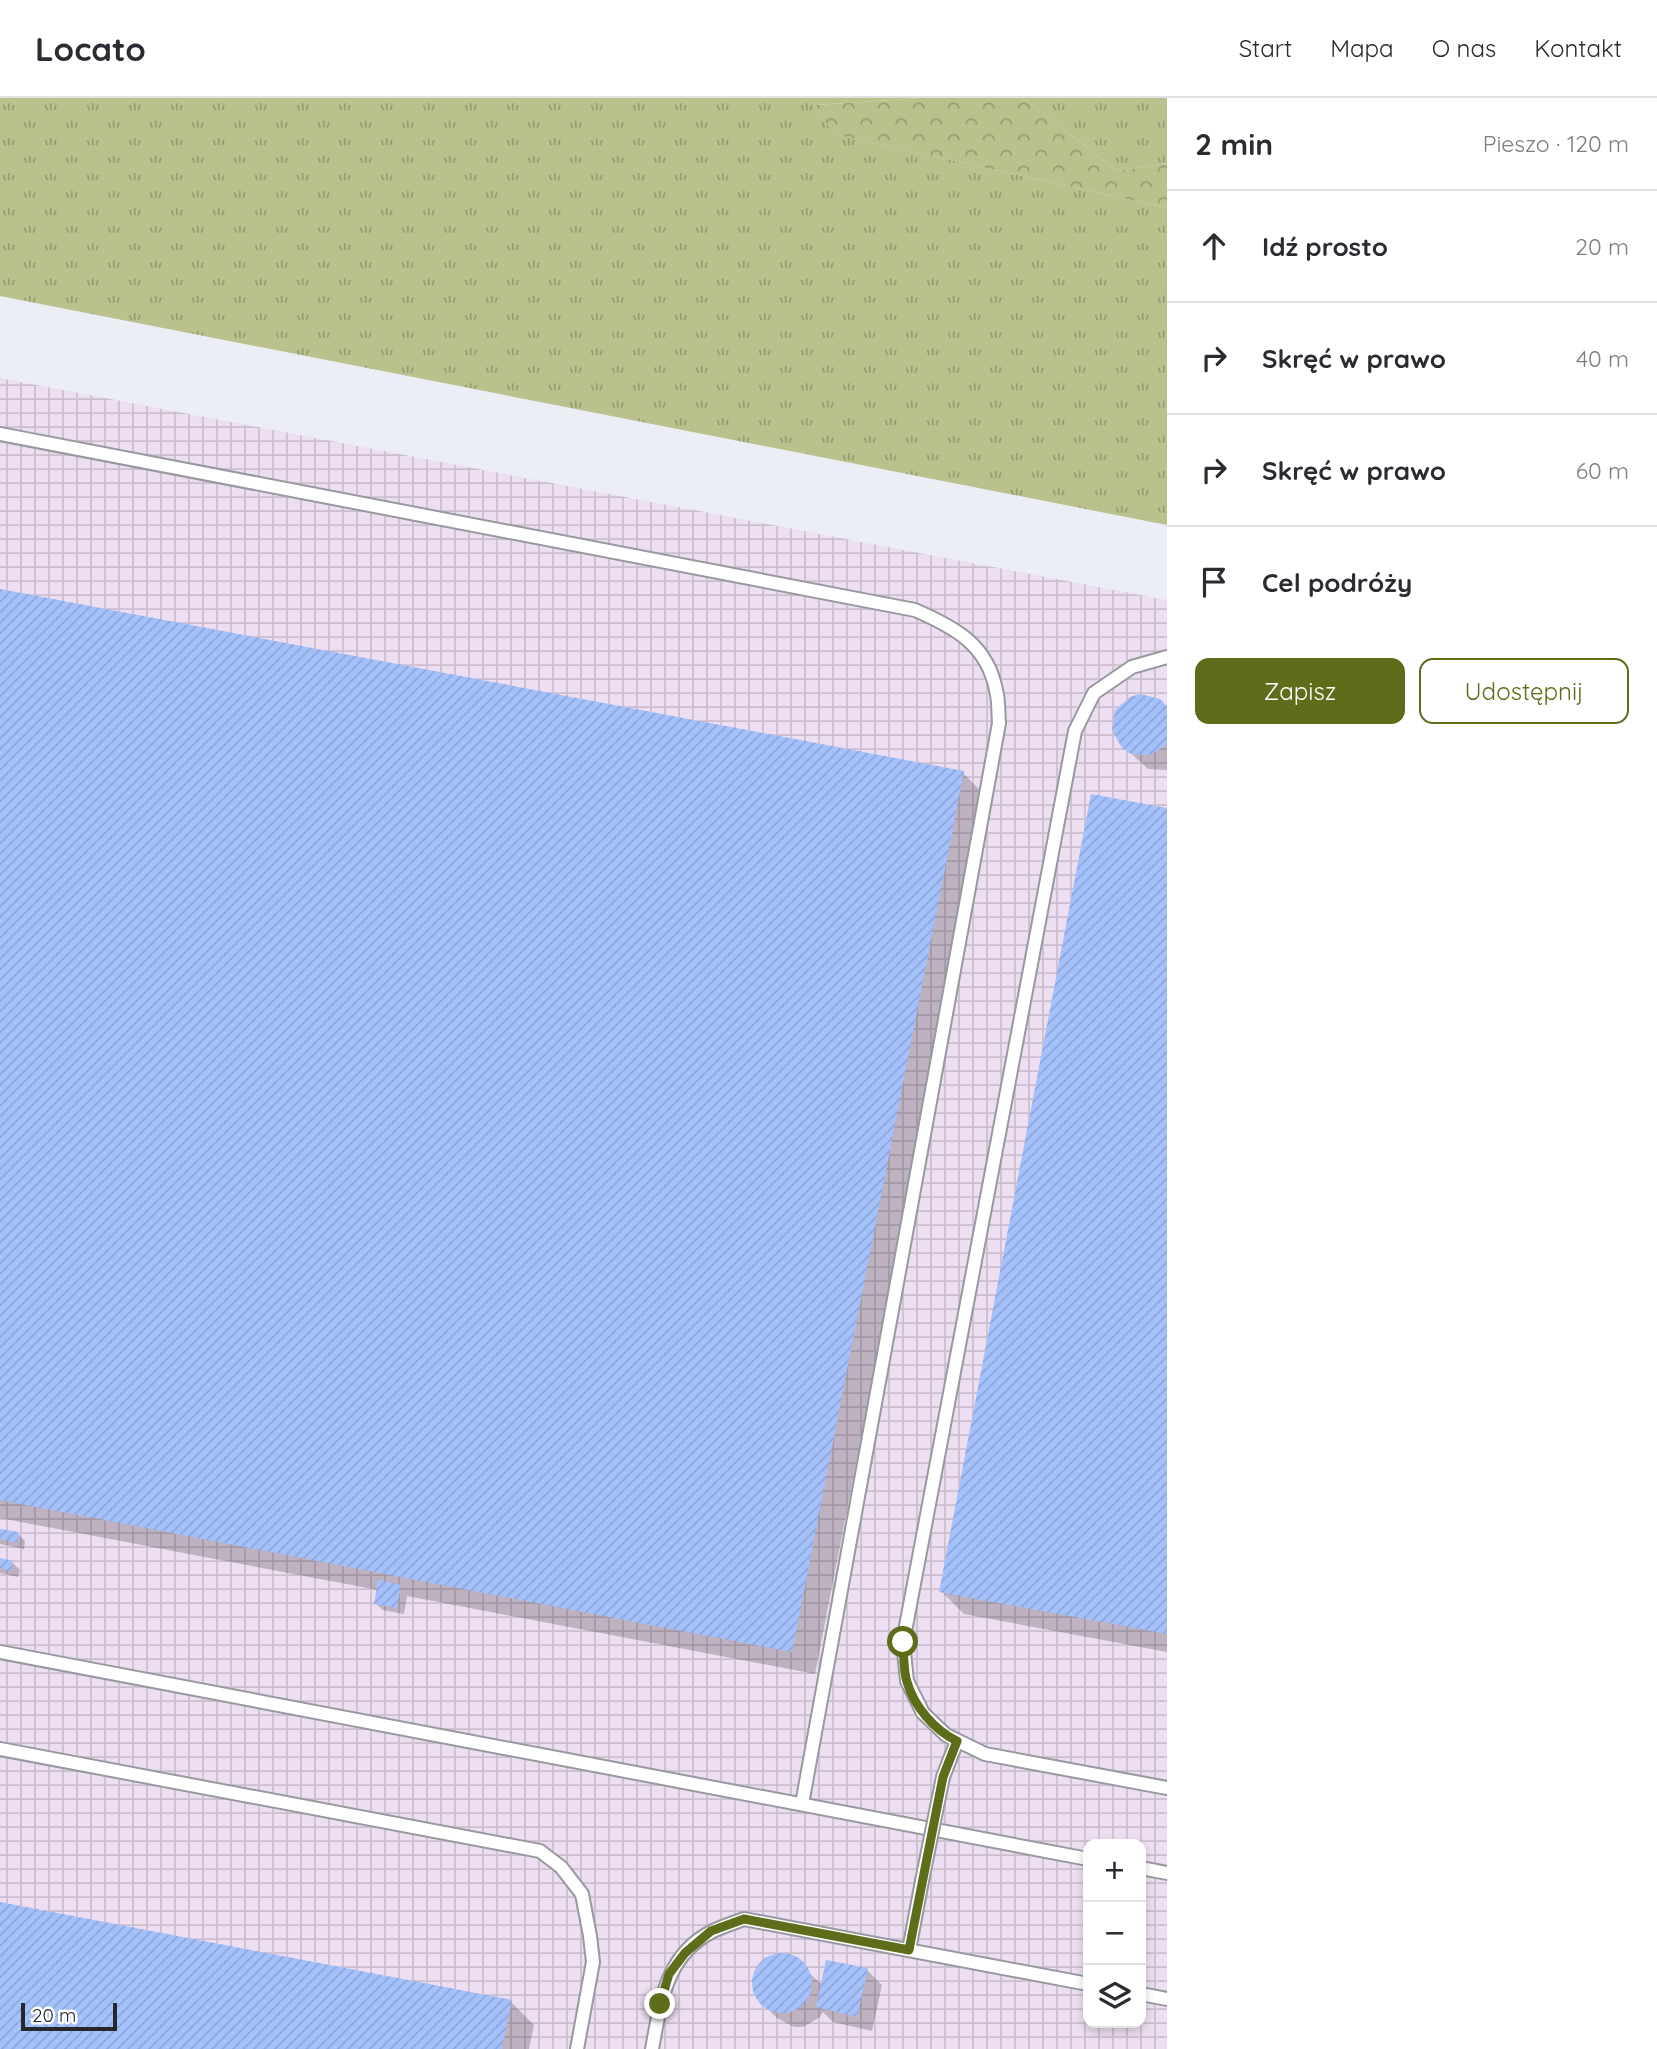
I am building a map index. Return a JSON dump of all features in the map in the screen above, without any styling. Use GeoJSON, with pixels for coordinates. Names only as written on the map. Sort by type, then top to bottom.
{"type":"FeatureCollection","features":[{"type":"Feature","properties":{"kind":"lane"},"geometry":{"type":"LineString","coordinates":[[0,434],[915,610],[951,626],[980,651],[996,689],[999,723],[802,1804]]}},
{"type":"Feature","properties":{"kind":"lane"},"geometry":{"type":"LineString","coordinates":[[1167,657],[1132,667],[1094,693],[1075,732],[903,1642],[907,1681],[923,1713],[946,1735],[985,1754],[1167,1788]]}},
{"type":"Feature","properties":{"kind":"lane"},"geometry":{"type":"LineString","coordinates":[[0,1652],[1083,1857]]}},
{"type":"Feature","properties":{"kind":"lane"},"geometry":{"type":"LineString","coordinates":[[909,1950],[943,1777],[957,1741]]}},
{"type":"Feature","properties":{"kind":"lane"},"geometry":{"type":"LineString","coordinates":[[0,1749],[540,1851],[561,1867],[582,1894],[590,1936],[593,1962],[577,2049]]}},
{"type":"Feature","properties":{"kind":"lane"},"geometry":{"type":"LineString","coordinates":[[1146,1869],[1167,1874]]}},
{"type":"Feature","properties":{"kind":"lane"},"geometry":{"type":"LineString","coordinates":[[652,2049],[660,2004],[669,1974],[685,1953],[711,1931],[744,1919],[1083,1983]]}},
{"type":"Feature","properties":{"kind":"lane"},"geometry":{"type":"LineString","coordinates":[[1146,1995],[1167,1999]]}},
{"type":"Feature","properties":{"kind":"shaded area"},"geometry":{"type":"Polygon","coordinates":[[[0,378],[1167,600],[1167,2049],[0,2049],[0,378]]]}},
{"type":"Feature","properties":{"kind":"green space"},"geometry":{"type":"Polygon","coordinates":[[[0,98],[922,98],[815,105],[834,134],[1167,208],[1167,525],[0,296],[0,98]]]}},
{"type":"Feature","properties":{"kind":"green space"},"geometry":{"type":"Polygon","coordinates":[[[922,98],[1023,98],[1117,171],[1167,163],[1167,208],[833,134],[815,105],[922,98]]]}},
{"type":"Feature","properties":{"kind":"green space"},"geometry":{"type":"Polygon","coordinates":[[[1023,98],[1167,98],[1167,163],[1117,171],[1023,98]]]}},
{"type":"Feature","properties":{"kind":"building"},"geometry":{"type":"Polygon","coordinates":[[[0,589],[964,771],[792,1652],[0,1500],[0,589]]]}},
{"type":"Feature","properties":{"kind":"building"},"geometry":{"type":"Polygon","coordinates":[[[1140,694],[1160,699],[1167,706],[1167,744],[1151,755],[1131,754],[1122,748],[1112,730],[1115,710],[1130,697],[1140,694]]]}},
{"type":"Feature","properties":{"kind":"building"},"geometry":{"type":"Polygon","coordinates":[[[1091,794],[1167,808],[1167,1634],[939,1592],[1091,794]]]}},
{"type":"Feature","properties":{"kind":"building"},"geometry":{"type":"Polygon","coordinates":[[[0,1529],[19,1532],[17,1543],[0,1539],[0,1529]]]}},
{"type":"Feature","properties":{"kind":"building"},"geometry":{"type":"Polygon","coordinates":[[[0,1558],[13,1561],[11,1571],[0,1568],[0,1558]]]}},
{"type":"Feature","properties":{"kind":"building"},"geometry":{"type":"Polygon","coordinates":[[[378,1580],[401,1585],[397,1608],[374,1604],[378,1580]]]}},
{"type":"Feature","properties":{"kind":"building"},"geometry":{"type":"Polygon","coordinates":[[[0,1902],[512,2000],[502,2049],[0,2049],[0,1902]]]}},
{"type":"Feature","properties":{"kind":"building"},"geometry":{"type":"Polygon","coordinates":[[[782,1953],[803,1962],[812,1983],[803,2004],[782,2013],[761,2004],[752,1983],[761,1962],[782,1953]]]}},
{"type":"Feature","properties":{"kind":"building"},"geometry":{"type":"Polygon","coordinates":[[[826,1960],[868,1968],[857,2017],[816,2007],[826,1960]]]}},
{"type":"Feature","properties":{"kind":"route"},"geometry":{"type":"LineString","coordinates":[[660,2004],[669,1974],[685,1953],[711,1931],[744,1919],[909,1950],[943,1777],[957,1741],[946,1735],[923,1713],[907,1681],[903,1642]]}}]}
